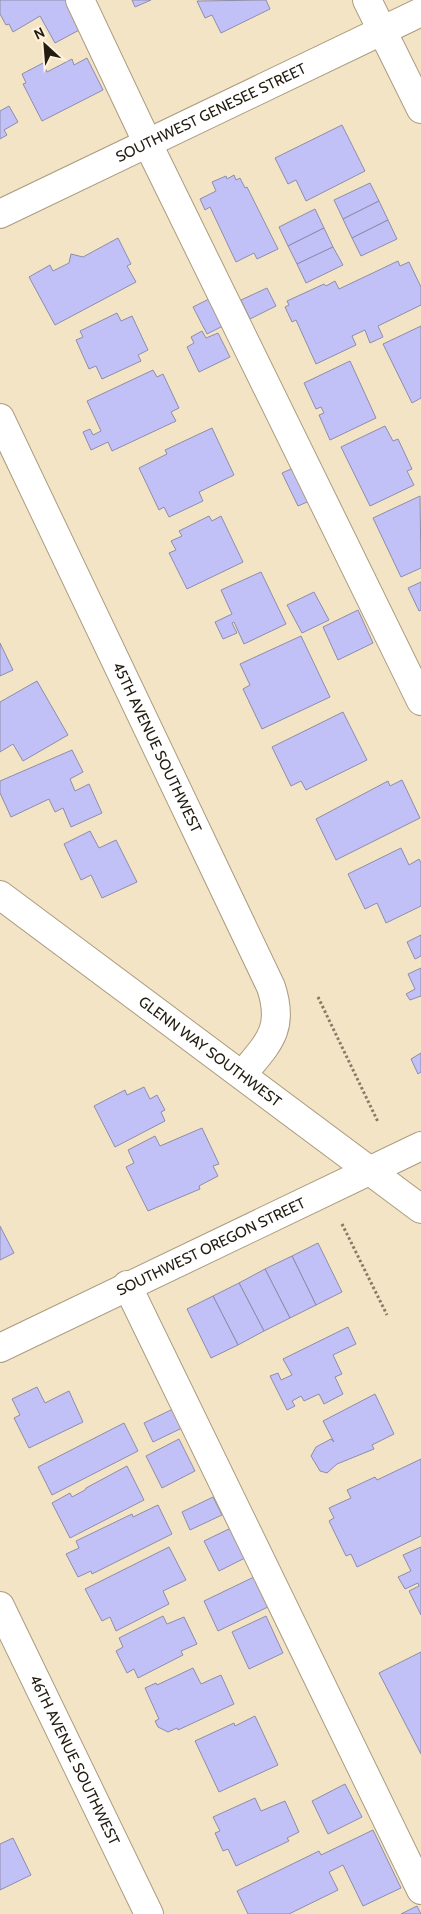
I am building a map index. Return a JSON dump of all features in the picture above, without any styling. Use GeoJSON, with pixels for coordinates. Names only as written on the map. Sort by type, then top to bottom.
{"type":"FeatureCollection","features":[{"type":"Feature","properties":{"kind":"street"},"geometry":{"type":"LineString","coordinates":[[80,0],[148,144],[421,701]]}},
{"type":"Feature","properties":{"kind":"street"},"geometry":{"type":"LineString","coordinates":[[367,0],[421,109]]}},
{"type":"Feature","properties":{"kind":"street","name":"SOUTHWEST GENESEE STREET"},"geometry":{"type":"LineString","coordinates":[[0,214],[421,12]]}},
{"type":"Feature","properties":{"kind":"street","name":"45TH AVENUE SOUTHWEST"},"geometry":{"type":"LineString","coordinates":[[0,418],[272,987],[278,1007],[275,1032],[242,1075]]}},
{"type":"Feature","properties":{"kind":"street","name":"GLENN WAY SOUTHWEST"},"geometry":{"type":"LineString","coordinates":[[0,895],[421,1210]]}},
{"type":"Feature","properties":{"kind":"street","name":"SOUTHWEST OREGON STREET"},"geometry":{"type":"LineString","coordinates":[[0,1348],[127,1285],[421,1146]]}},
{"type":"Feature","properties":{"kind":"street"},"geometry":{"type":"LineString","coordinates":[[127,1285],[421,1890]]}},
{"type":"Feature","properties":{"kind":"street","name":"46TH AVENUE SOUTHWEST"},"geometry":{"type":"LineString","coordinates":[[0,1606],[149,1914]]}},
{"type":"Feature","properties":{"kind":"path"},"geometry":{"type":"LineString","coordinates":[[318,997],[378,1122]]}},
{"type":"Feature","properties":{"kind":"path"},"geometry":{"type":"LineString","coordinates":[[342,1224],[386,1315]]}},
{"type":"Feature","properties":{"kind":"building"},"geometry":{"type":"Polygon","coordinates":[[[0,0],[68,0],[83,28],[55,43],[40,16],[13,32],[9,24],[6,25],[0,14],[0,0]]]}},
{"type":"Feature","properties":{"kind":"building"},"geometry":{"type":"Polygon","coordinates":[[[132,0],[151,0],[135,7],[132,0]]]}},
{"type":"Feature","properties":{"kind":"building"},"geometry":{"type":"Polygon","coordinates":[[[266,0],[270,9],[221,33],[212,15],[205,18],[197,1],[266,0]]]}},
{"type":"Feature","properties":{"kind":"building"},"geometry":{"type":"Polygon","coordinates":[[[87,58],[103,90],[42,121],[23,84],[26,83],[22,74],[43,63],[47,72],[72,59],[74,65],[87,58]]]}},
{"type":"Feature","properties":{"kind":"building"},"geometry":{"type":"Polygon","coordinates":[[[9,106],[18,122],[4,130],[7,135],[0,139],[0,111],[9,106]]]}},
{"type":"Feature","properties":{"kind":"building"},"geometry":{"type":"Polygon","coordinates":[[[342,125],[365,171],[306,201],[296,180],[288,184],[275,158],[342,125]]]}},
{"type":"Feature","properties":{"kind":"building"},"geometry":{"type":"Polygon","coordinates":[[[234,175],[236,180],[240,178],[245,188],[247,187],[278,249],[257,259],[254,253],[236,262],[210,207],[205,210],[200,199],[216,191],[212,182],[226,176],[227,179],[234,175]]]}},
{"type":"Feature","properties":{"kind":"building"},"geometry":{"type":"Polygon","coordinates":[[[370,183],[379,201],[343,219],[334,200],[370,183]]]}},
{"type":"Feature","properties":{"kind":"building"},"geometry":{"type":"Polygon","coordinates":[[[379,201],[388,220],[352,238],[343,219],[379,201]]]}},
{"type":"Feature","properties":{"kind":"building"},"geometry":{"type":"Polygon","coordinates":[[[315,209],[324,228],[288,246],[279,227],[315,209]]]}},
{"type":"Feature","properties":{"kind":"building"},"geometry":{"type":"Polygon","coordinates":[[[388,220],[397,239],[361,256],[352,238],[388,220]]]}},
{"type":"Feature","properties":{"kind":"building"},"geometry":{"type":"Polygon","coordinates":[[[324,228],[333,247],[297,264],[288,246],[324,228]]]}},
{"type":"Feature","properties":{"kind":"building"},"geometry":{"type":"Polygon","coordinates":[[[118,238],[131,264],[127,266],[136,282],[55,325],[29,277],[50,265],[53,271],[69,263],[71,254],[83,257],[118,238]]]}},
{"type":"Feature","properties":{"kind":"building"},"geometry":{"type":"Polygon","coordinates":[[[333,247],[343,265],[306,283],[297,264],[333,247]]]}},
{"type":"Feature","properties":{"kind":"building"},"geometry":{"type":"Polygon","coordinates":[[[398,261],[400,266],[409,262],[421,287],[421,305],[378,326],[383,337],[370,343],[365,330],[352,336],[356,345],[316,364],[296,320],[292,322],[285,307],[289,305],[287,301],[335,281],[339,289],[398,261]]]}},
{"type":"Feature","properties":{"kind":"building"},"geometry":{"type":"Polygon","coordinates":[[[267,288],[276,306],[250,319],[241,300],[267,288]]]}},
{"type":"Feature","properties":{"kind":"building"},"geometry":{"type":"Polygon","coordinates":[[[211,298],[225,325],[207,334],[193,307],[211,298]]]}},
{"type":"Feature","properties":{"kind":"building"},"geometry":{"type":"Polygon","coordinates":[[[117,313],[121,321],[132,316],[148,350],[138,355],[141,361],[102,379],[96,366],[89,369],[76,340],[83,337],[80,331],[117,313]]]}},
{"type":"Feature","properties":{"kind":"building"},"geometry":{"type":"Polygon","coordinates":[[[421,326],[421,398],[412,403],[383,344],[421,326]]]}},
{"type":"Feature","properties":{"kind":"building"},"geometry":{"type":"Polygon","coordinates":[[[202,331],[206,338],[218,333],[230,357],[199,372],[187,347],[194,343],[191,337],[202,331]]]}},
{"type":"Feature","properties":{"kind":"building"},"geometry":{"type":"Polygon","coordinates":[[[350,361],[376,418],[330,440],[319,415],[324,413],[321,407],[316,409],[304,383],[350,361]]]}},
{"type":"Feature","properties":{"kind":"building"},"geometry":{"type":"Polygon","coordinates":[[[153,370],[157,377],[163,374],[179,408],[171,412],[176,421],[112,451],[108,442],[91,450],[83,432],[90,429],[93,435],[101,431],[87,401],[153,370]]]}},
{"type":"Feature","properties":{"kind":"building"},"geometry":{"type":"Polygon","coordinates":[[[385,426],[393,441],[398,439],[412,469],[407,471],[414,485],[370,506],[341,447],[385,426]]]}},
{"type":"Feature","properties":{"kind":"building"},"geometry":{"type":"Polygon","coordinates":[[[212,428],[234,475],[199,492],[203,501],[169,517],[164,507],[159,510],[139,468],[167,454],[165,450],[212,428]]]}},
{"type":"Feature","properties":{"kind":"building"},"geometry":{"type":"Polygon","coordinates":[[[298,466],[314,499],[298,506],[282,473],[298,466]]]}},
{"type":"Feature","properties":{"kind":"building"},"geometry":{"type":"Polygon","coordinates":[[[420,496],[421,568],[401,577],[373,518],[420,496]]]}},
{"type":"Feature","properties":{"kind":"building"},"geometry":{"type":"Polygon","coordinates":[[[209,516],[212,521],[221,516],[243,562],[187,589],[169,553],[176,550],[171,541],[182,536],[179,531],[209,516]]]}},
{"type":"Feature","properties":{"kind":"building"},"geometry":{"type":"Polygon","coordinates":[[[261,572],[286,624],[244,644],[234,622],[232,623],[237,633],[223,639],[215,622],[232,614],[221,590],[261,572]]]}},
{"type":"Feature","properties":{"kind":"building"},"geometry":{"type":"Polygon","coordinates":[[[421,582],[421,610],[419,611],[408,588],[421,582]]]}},
{"type":"Feature","properties":{"kind":"building"},"geometry":{"type":"Polygon","coordinates":[[[314,592],[329,620],[302,633],[287,605],[314,592]]]}},
{"type":"Feature","properties":{"kind":"building"},"geometry":{"type":"Polygon","coordinates":[[[358,610],[373,643],[338,660],[323,627],[358,610]]]}},
{"type":"Feature","properties":{"kind":"building"},"geometry":{"type":"Polygon","coordinates":[[[301,636],[330,697],[262,729],[243,689],[250,685],[240,664],[301,636]]]}},
{"type":"Feature","properties":{"kind":"building"},"geometry":{"type":"Polygon","coordinates":[[[0,643],[13,670],[0,676],[0,643]]]}},
{"type":"Feature","properties":{"kind":"building"},"geometry":{"type":"Polygon","coordinates":[[[37,681],[68,735],[23,761],[13,744],[0,752],[0,702],[37,681]]]}},
{"type":"Feature","properties":{"kind":"building"},"geometry":{"type":"Polygon","coordinates":[[[343,712],[367,760],[306,790],[301,781],[291,786],[272,747],[343,712]]]}},
{"type":"Feature","properties":{"kind":"building"},"geometry":{"type":"Polygon","coordinates":[[[72,750],[83,772],[70,779],[75,791],[89,784],[102,813],[71,827],[63,808],[55,812],[49,799],[11,817],[0,793],[0,781],[72,750]]]}},
{"type":"Feature","properties":{"kind":"building"},"geometry":{"type":"Polygon","coordinates":[[[402,780],[420,818],[336,860],[316,819],[388,781],[390,786],[402,780]]]}},
{"type":"Feature","properties":{"kind":"building"},"geometry":{"type":"Polygon","coordinates":[[[90,831],[99,848],[116,840],[137,882],[102,898],[91,875],[81,880],[64,844],[90,831]]]}},
{"type":"Feature","properties":{"kind":"building"},"geometry":{"type":"Polygon","coordinates":[[[401,848],[409,865],[419,859],[421,863],[421,906],[386,923],[377,903],[365,909],[348,874],[401,848]]]}},
{"type":"Feature","properties":{"kind":"building"},"geometry":{"type":"Polygon","coordinates":[[[421,935],[421,956],[415,959],[407,942],[421,935]]]}},
{"type":"Feature","properties":{"kind":"building"},"geometry":{"type":"Polygon","coordinates":[[[421,968],[421,996],[410,1000],[406,994],[415,989],[408,974],[421,968]]]}},
{"type":"Feature","properties":{"kind":"building"},"geometry":{"type":"Polygon","coordinates":[[[421,1053],[421,1072],[418,1074],[411,1059],[421,1053]]]}},
{"type":"Feature","properties":{"kind":"building"},"geometry":{"type":"Polygon","coordinates":[[[144,1087],[150,1099],[157,1095],[165,1110],[161,1112],[165,1121],[115,1147],[94,1106],[125,1090],[127,1095],[144,1087]]]}},
{"type":"Feature","properties":{"kind":"building"},"geometry":{"type":"Polygon","coordinates":[[[202,1128],[219,1164],[213,1166],[218,1176],[199,1186],[200,1189],[148,1211],[126,1167],[134,1163],[128,1150],[155,1136],[160,1146],[202,1128]]]}},
{"type":"Feature","properties":{"kind":"building"},"geometry":{"type":"Polygon","coordinates":[[[0,1226],[14,1253],[0,1260],[0,1226]]]}},
{"type":"Feature","properties":{"kind":"building"},"geometry":{"type":"Polygon","coordinates":[[[318,1243],[342,1292],[316,1305],[292,1256],[318,1243]]]}},
{"type":"Feature","properties":{"kind":"building"},"geometry":{"type":"Polygon","coordinates":[[[292,1256],[316,1305],[290,1318],[265,1269],[292,1256]]]}},
{"type":"Feature","properties":{"kind":"building"},"geometry":{"type":"Polygon","coordinates":[[[265,1269],[290,1318],[264,1331],[239,1283],[265,1269]]]}},
{"type":"Feature","properties":{"kind":"building"},"geometry":{"type":"Polygon","coordinates":[[[239,1283],[264,1331],[238,1345],[213,1296],[239,1283]]]}},
{"type":"Feature","properties":{"kind":"building"},"geometry":{"type":"Polygon","coordinates":[[[213,1296],[238,1345],[211,1358],[187,1309],[213,1296]]]}},
{"type":"Feature","properties":{"kind":"building"},"geometry":{"type":"Polygon","coordinates":[[[348,1327],[356,1344],[333,1355],[342,1374],[335,1377],[343,1394],[324,1404],[319,1394],[304,1401],[301,1396],[292,1401],[295,1406],[287,1410],[270,1376],[278,1373],[281,1380],[292,1375],[283,1359],[348,1327]]]}},
{"type":"Feature","properties":{"kind":"building"},"geometry":{"type":"Polygon","coordinates":[[[37,1387],[45,1403],[69,1391],[83,1422],[29,1448],[14,1418],[20,1415],[12,1399],[37,1387]]]}},
{"type":"Feature","properties":{"kind":"building"},"geometry":{"type":"Polygon","coordinates":[[[375,1394],[394,1434],[372,1445],[374,1449],[337,1464],[327,1473],[320,1471],[311,1456],[316,1447],[331,1439],[334,1442],[323,1421],[375,1394]]]}},
{"type":"Feature","properties":{"kind":"building"},"geometry":{"type":"Polygon","coordinates":[[[175,1408],[184,1427],[153,1442],[144,1423],[175,1408]]]}},
{"type":"Feature","properties":{"kind":"building"},"geometry":{"type":"Polygon","coordinates":[[[124,1423],[138,1451],[52,1495],[38,1467],[124,1423]]]}},
{"type":"Feature","properties":{"kind":"building"},"geometry":{"type":"Polygon","coordinates":[[[179,1439],[195,1471],[162,1488],[146,1456],[179,1439]]]}},
{"type":"Feature","properties":{"kind":"building"},"geometry":{"type":"Polygon","coordinates":[[[421,1459],[421,1536],[357,1567],[351,1554],[346,1556],[329,1521],[334,1518],[329,1508],[351,1498],[347,1490],[375,1477],[377,1480],[421,1459]]]}},
{"type":"Feature","properties":{"kind":"building"},"geometry":{"type":"Polygon","coordinates":[[[127,1466],[144,1500],[70,1538],[52,1503],[70,1493],[72,1497],[127,1466]]]}},
{"type":"Feature","properties":{"kind":"building"},"geometry":{"type":"Polygon","coordinates":[[[213,1497],[222,1515],[190,1530],[182,1512],[213,1497]]]}},
{"type":"Feature","properties":{"kind":"building"},"geometry":{"type":"Polygon","coordinates":[[[158,1505],[172,1534],[92,1574],[91,1571],[78,1577],[66,1554],[79,1548],[76,1541],[132,1514],[133,1517],[158,1505]]]}},
{"type":"Feature","properties":{"kind":"building"},"geometry":{"type":"Polygon","coordinates":[[[233,1527],[247,1557],[219,1571],[204,1541],[233,1527]]]}},
{"type":"Feature","properties":{"kind":"building"},"geometry":{"type":"Polygon","coordinates":[[[169,1547],[186,1580],[163,1591],[169,1604],[116,1631],[110,1617],[102,1621],[85,1589],[169,1547]]]}},
{"type":"Feature","properties":{"kind":"building"},"geometry":{"type":"Polygon","coordinates":[[[421,1547],[421,1615],[409,1591],[419,1586],[418,1583],[405,1589],[398,1577],[411,1571],[403,1555],[421,1547]]]}},
{"type":"Feature","properties":{"kind":"building"},"geometry":{"type":"Polygon","coordinates":[[[256,1576],[270,1606],[218,1631],[204,1601],[256,1576]]]}},
{"type":"Feature","properties":{"kind":"building"},"geometry":{"type":"Polygon","coordinates":[[[163,1616],[167,1624],[184,1617],[197,1644],[181,1651],[183,1655],[138,1678],[134,1669],[127,1673],[116,1651],[123,1647],[119,1638],[163,1616]]]}},
{"type":"Feature","properties":{"kind":"building"},"geometry":{"type":"Polygon","coordinates":[[[266,1616],[283,1653],[249,1669],[232,1632],[266,1616]]]}},
{"type":"Feature","properties":{"kind":"building"},"geometry":{"type":"Polygon","coordinates":[[[421,1652],[421,1754],[379,1673],[421,1652]]]}},
{"type":"Feature","properties":{"kind":"building"},"geometry":{"type":"Polygon","coordinates":[[[193,1668],[201,1684],[221,1675],[234,1704],[178,1730],[177,1728],[168,1732],[158,1727],[155,1721],[159,1719],[145,1688],[156,1683],[157,1685],[193,1668]]]}},
{"type":"Feature","properties":{"kind":"building"},"geometry":{"type":"Polygon","coordinates":[[[255,1716],[278,1765],[219,1792],[195,1741],[234,1723],[235,1726],[255,1716]]]}},
{"type":"Feature","properties":{"kind":"building"},"geometry":{"type":"Polygon","coordinates":[[[345,1784],[362,1817],[328,1834],[312,1801],[345,1784]]]}},
{"type":"Feature","properties":{"kind":"building"},"geometry":{"type":"Polygon","coordinates":[[[255,1798],[261,1811],[285,1801],[299,1832],[287,1838],[289,1841],[236,1866],[228,1849],[223,1851],[215,1833],[220,1831],[213,1817],[255,1798]]]}},
{"type":"Feature","properties":{"kind":"building"},"geometry":{"type":"Polygon","coordinates":[[[373,1830],[401,1888],[363,1906],[343,1865],[329,1872],[338,1890],[289,1914],[248,1914],[237,1891],[319,1851],[321,1855],[373,1830]]]}},
{"type":"Feature","properties":{"kind":"building"},"geometry":{"type":"Polygon","coordinates":[[[13,1838],[31,1875],[0,1890],[0,1844],[13,1838]]]}},
{"type":"Feature","properties":{"kind":"building"},"geometry":{"type":"Polygon","coordinates":[[[417,1906],[421,1914],[401,1914],[417,1906]]]}}]}
